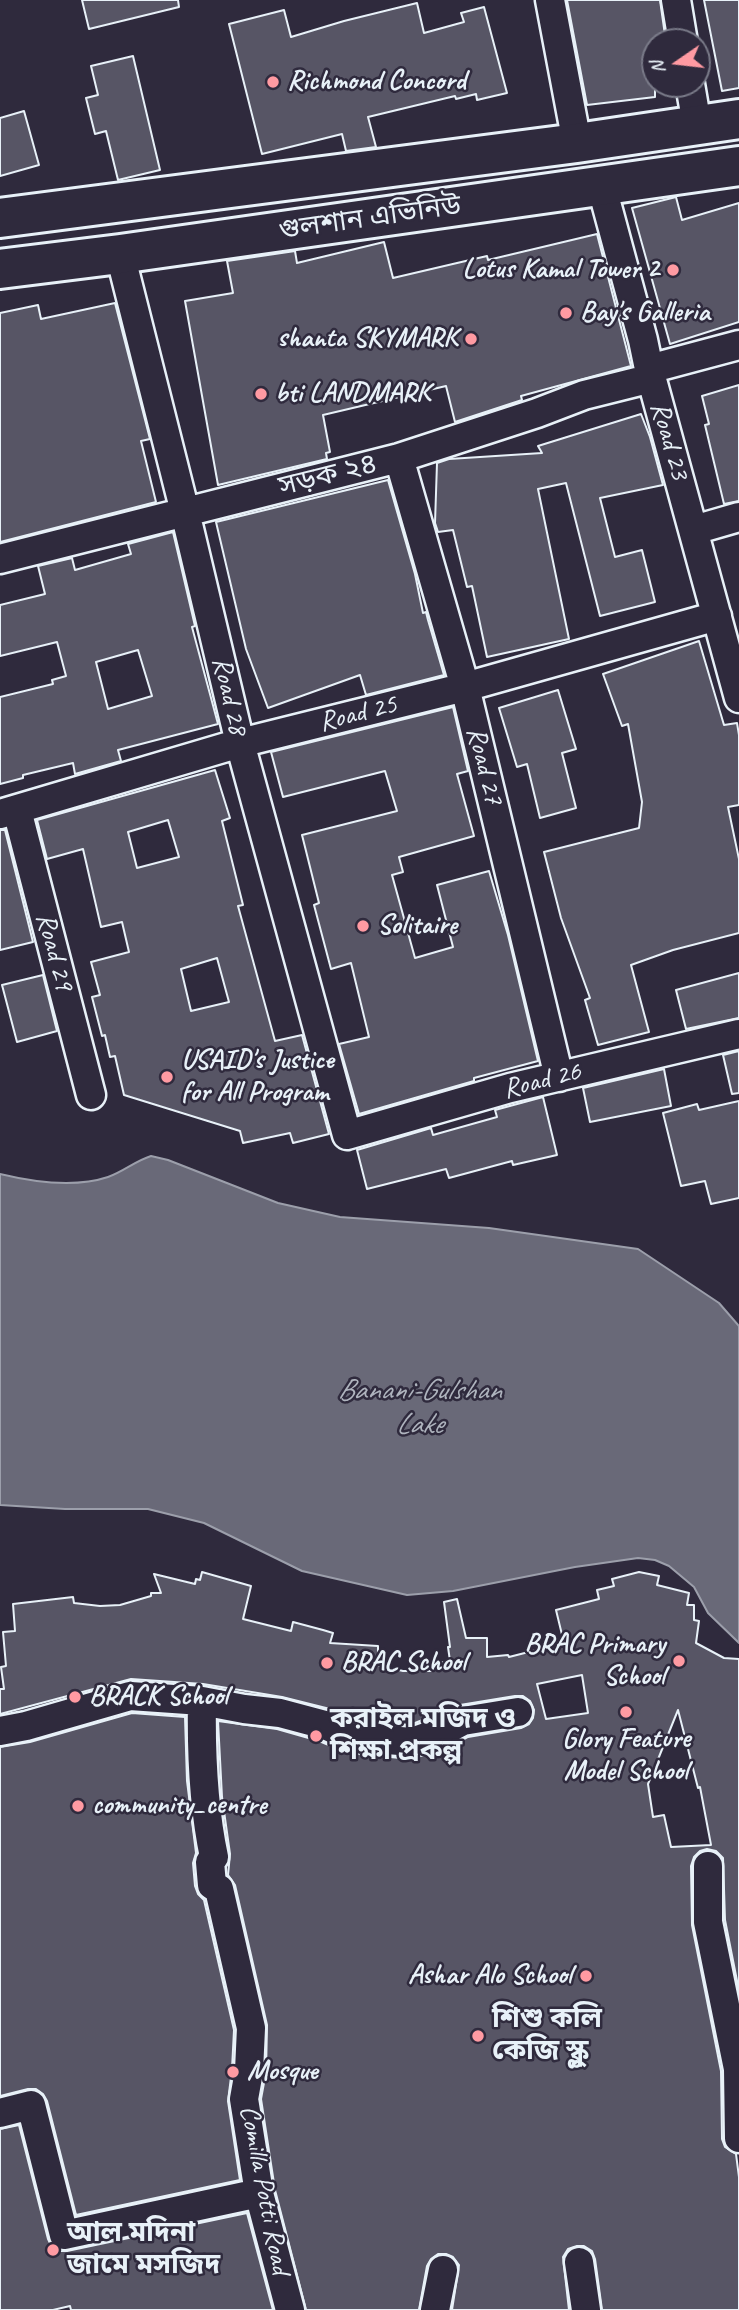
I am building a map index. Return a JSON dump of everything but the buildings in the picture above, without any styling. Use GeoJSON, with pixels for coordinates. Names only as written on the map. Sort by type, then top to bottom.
{"type":"FeatureCollection","features":[{"type":"Feature","properties":{"kind":"main road","name":"গুলশান এভিনিউ"},"geometry":{"type":"LineString","coordinates":[[0,218],[577,143],[739,119]]}},
{"type":"Feature","properties":{"kind":"main road","name":"গুলশান এভিনিউ"},"geometry":{"type":"LineString","coordinates":[[0,269],[739,166]]}},
{"type":"Feature","properties":{"kind":"street"},"geometry":{"type":"LineString","coordinates":[[550,0],[577,143]]}},
{"type":"Feature","properties":{"kind":"street"},"geometry":{"type":"LineString","coordinates":[[676,0],[681,28]]}},
{"type":"Feature","properties":{"kind":"street"},"geometry":{"type":"LineString","coordinates":[[692,98],[697,125]]}},
{"type":"Feature","properties":{"kind":"street","name":"Road 23"},"geometry":{"type":"LineString","coordinates":[[601,184],[739,698]]}},
{"type":"Feature","properties":{"kind":"street","name":"Road 28"},"geometry":{"type":"LineString","coordinates":[[120,254],[240,743],[347,1135]]}},
{"type":"Feature","properties":{"kind":"street","name":"সড়ক ২৪"},"geometry":{"type":"LineString","coordinates":[[0,559],[399,458],[739,345]]}},
{"type":"Feature","properties":{"kind":"street","name":"Road 27"},"geometry":{"type":"LineString","coordinates":[[399,458],[465,687],[559,1077]]}},
{"type":"Feature","properties":{"kind":"street"},"geometry":{"type":"LineString","coordinates":[[694,530],[739,517]]}},
{"type":"Feature","properties":{"kind":"street","name":"Road 25"},"geometry":{"type":"LineString","coordinates":[[9,812],[240,743],[465,687],[717,616]]}},
{"type":"Feature","properties":{"kind":"street","name":"Road 29"},"geometry":{"type":"LineString","coordinates":[[9,812],[91,1095]]}},
{"type":"Feature","properties":{"kind":"street","name":"Road 26"},"geometry":{"type":"LineString","coordinates":[[347,1135],[559,1077],[739,1034]]}},
{"type":"Feature","properties":{"kind":"street"},"geometry":{"type":"LineString","coordinates":[[0,1731],[130,1696],[202,1701],[280,1713],[325,1725],[350,1737],[412,1742],[463,1721],[517,1712]]}},
{"type":"Feature","properties":{"kind":"street","name":"Comilla Potti Road"},"geometry":{"type":"LineString","coordinates":[[202,1701],[201,1759],[207,1823],[214,1857],[210,1862],[212,1885],[219,1889],[251,2028],[249,2071],[244,2099],[259,2193],[290,2310]]}},
{"type":"Feature","properties":{"kind":"street"},"geometry":{"type":"LineString","coordinates":[[708,1866],[708,1922],[738,2069],[739,2138]]}},
{"type":"Feature","properties":{"kind":"street"},"geometry":{"type":"LineString","coordinates":[[0,2113],[31,2105],[64,2235],[259,2193]]}},
{"type":"Feature","properties":{"kind":"street"},"geometry":{"type":"LineString","coordinates":[[579,2262],[586,2310]]}},
{"type":"Feature","properties":{"kind":"street"},"geometry":{"type":"LineString","coordinates":[[435,2310],[443,2270]]}},
{"type":"Feature","properties":{"kind":"water","name":"Banani-Gulshan Lake"},"geometry":{"type":"Polygon","coordinates":[[[151,1156],[168,1160],[278,1203],[340,1217],[489,1228],[638,1249],[719,1303],[739,1326],[739,1643],[708,1613],[694,1587],[669,1566],[655,1560],[638,1558],[575,1567],[453,1591],[407,1595],[302,1571],[204,1523],[148,1509],[65,1509],[0,1505],[0,1174],[40,1181],[82,1182],[108,1177],[151,1156]]]}},
{"type":"Feature","properties":{"kind":"place","name":"Richmond Concord"},"geometry":{"type":"Point","coordinates":[273,82]}},
{"type":"Feature","properties":{"kind":"place","name":"Lotus Kamal Tower 2"},"geometry":{"type":"Point","coordinates":[673,270]}},
{"type":"Feature","properties":{"kind":"place","name":"Bay's Galleria"},"geometry":{"type":"Point","coordinates":[566,313]}},
{"type":"Feature","properties":{"kind":"place","name":"shanta SKYMARK"},"geometry":{"type":"Point","coordinates":[471,339]}},
{"type":"Feature","properties":{"kind":"place","name":"bti LANDMARK"},"geometry":{"type":"Point","coordinates":[261,394]}},
{"type":"Feature","properties":{"kind":"place","name":"Solitaire"},"geometry":{"type":"Point","coordinates":[363,926]}},
{"type":"Feature","properties":{"kind":"place","name":"USAID's Justice for All Program"},"geometry":{"type":"Point","coordinates":[167,1077]}},
{"type":"Feature","properties":{"kind":"place","name":"BRAC Primary School"},"geometry":{"type":"Point","coordinates":[679,1661]}},
{"type":"Feature","properties":{"kind":"place","name":"BRAC School"},"geometry":{"type":"Point","coordinates":[327,1663]}},
{"type":"Feature","properties":{"kind":"place","name":"BRACK School"},"geometry":{"type":"Point","coordinates":[75,1697]}},
{"type":"Feature","properties":{"kind":"place","name":"Glory Feature Model School"},"geometry":{"type":"Point","coordinates":[626,1712]}},
{"type":"Feature","properties":{"kind":"place","name":"করাইল মজিদ ও শিক্ষা প্রকল্প"},"geometry":{"type":"Point","coordinates":[316,1736]}},
{"type":"Feature","properties":{"kind":"place","name":"community_centre"},"geometry":{"type":"Point","coordinates":[78,1806]}},
{"type":"Feature","properties":{"kind":"place","name":"Ashar Alo School"},"geometry":{"type":"Point","coordinates":[586,1976]}},
{"type":"Feature","properties":{"kind":"place","name":"শিশু কলি কেজি স্কুল"},"geometry":{"type":"Point","coordinates":[478,2036]}},
{"type":"Feature","properties":{"kind":"place","name":"Mosque"},"geometry":{"type":"Point","coordinates":[233,2072]}},
{"type":"Feature","properties":{"kind":"place","name":"আল মদিনা জামে মসজিদ"},"geometry":{"type":"Point","coordinates":[53,2250]}}]}
